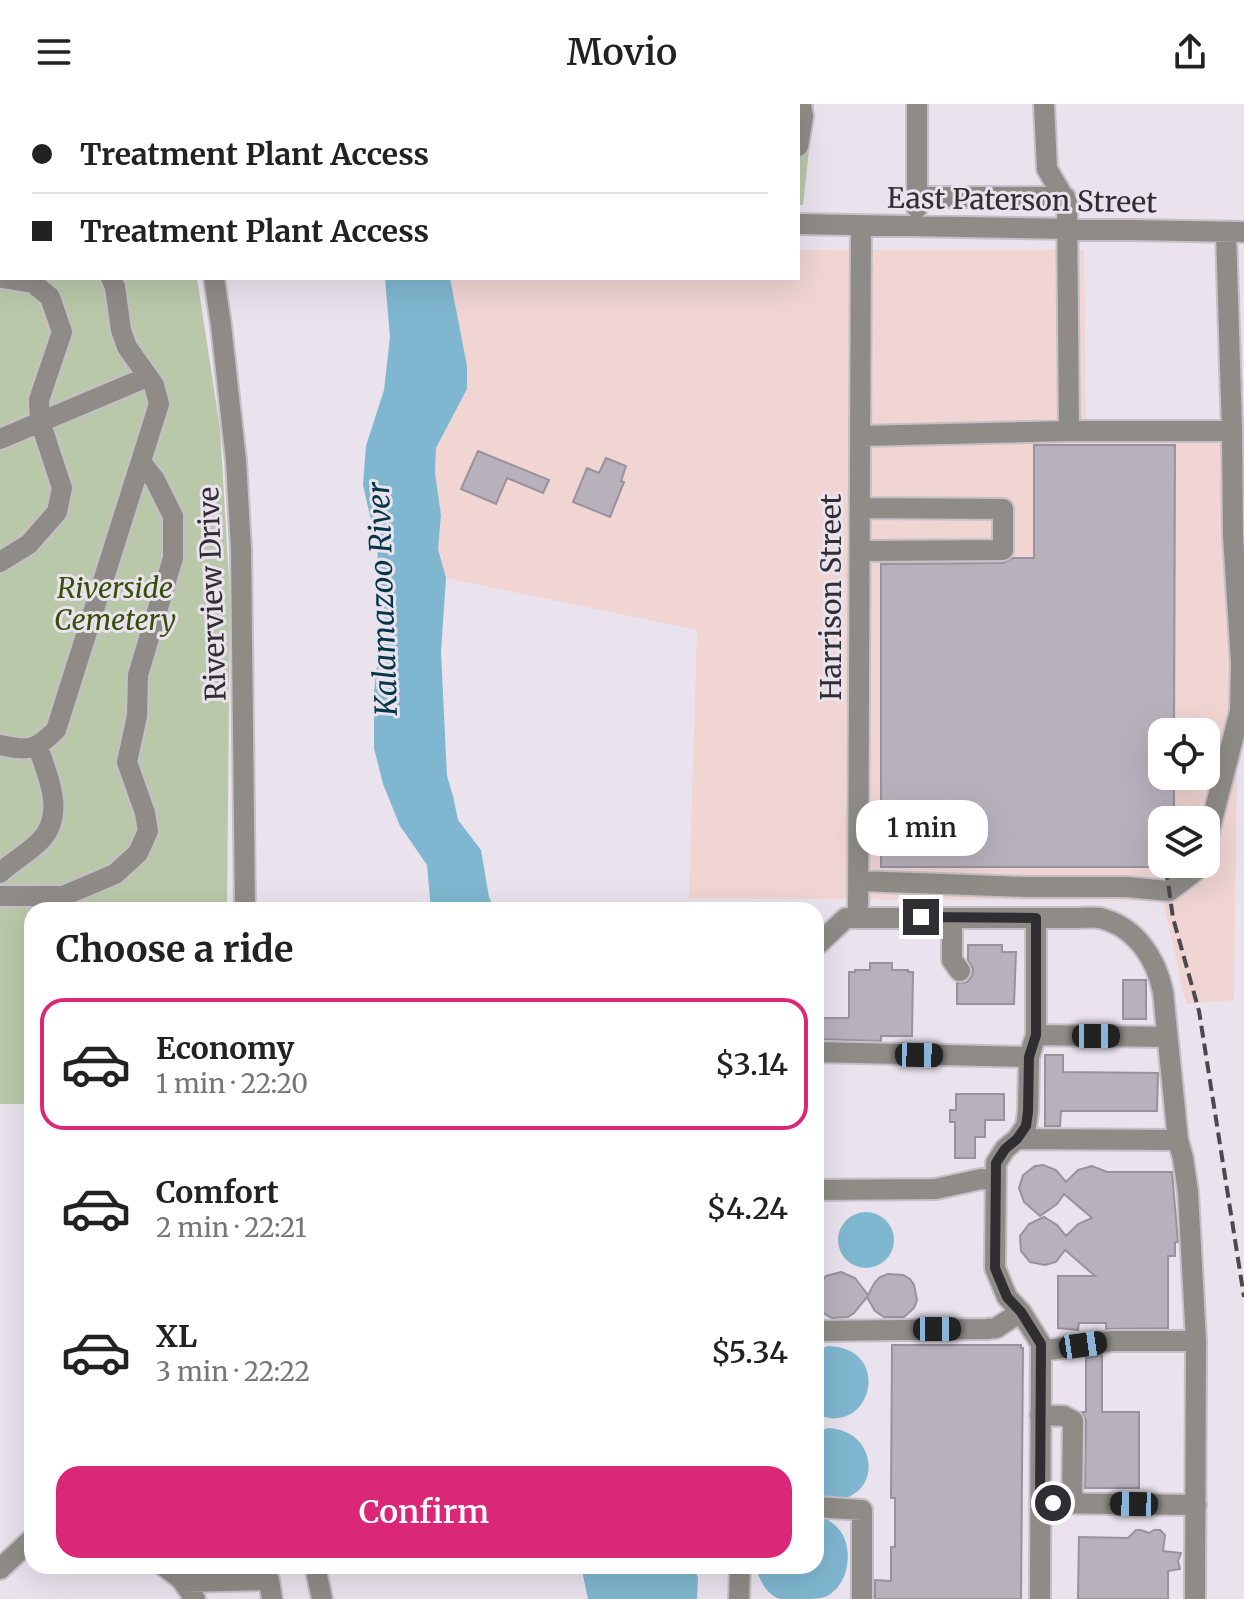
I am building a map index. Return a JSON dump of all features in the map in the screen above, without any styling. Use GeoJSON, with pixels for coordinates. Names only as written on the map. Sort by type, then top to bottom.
{"type":"FeatureCollection","features":[{"type":"Feature","properties":{"kind":"street"},"geometry":{"type":"LineString","coordinates":[[800,134],[801,104]]}},
{"type":"Feature","properties":{"kind":"street"},"geometry":{"type":"LineString","coordinates":[[917,104],[917,225]]}},
{"type":"Feature","properties":{"kind":"street"},"geometry":{"type":"LineString","coordinates":[[1044,104],[1047,169],[1067,203],[1069,431]]}},
{"type":"Feature","properties":{"kind":"street"},"geometry":{"type":"LineString","coordinates":[[917,197],[1065,197]]}},
{"type":"Feature","properties":{"kind":"street","name":"East Paterson Street"},"geometry":{"type":"LineString","coordinates":[[800,224],[1235,232]]}},
{"type":"Feature","properties":{"kind":"street","name":"Harrison Street"},"geometry":{"type":"LineString","coordinates":[[858,916],[861,225]]}},
{"type":"Feature","properties":{"kind":"street"},"geometry":{"type":"LineString","coordinates":[[1216,806],[1240,711],[1241,663],[1233,535],[1235,232]]}},
{"type":"Feature","properties":{"kind":"street"},"geometry":{"type":"LineString","coordinates":[[0,562],[29,544],[57,512],[62,488],[40,421],[39,400],[62,332],[50,297],[33,283],[14,280]]}},
{"type":"Feature","properties":{"kind":"street"},"geometry":{"type":"LineString","coordinates":[[0,745],[27,750],[44,743],[56,730],[159,404],[154,385],[127,347],[112,280]]}},
{"type":"Feature","properties":{"kind":"street","name":"Riverview Drive"},"geometry":{"type":"LineString","coordinates":[[214,280],[236,461],[241,549],[245,902]]}},
{"type":"Feature","properties":{"kind":"street"},"geometry":{"type":"LineString","coordinates":[[0,439],[147,377]]}},
{"type":"Feature","properties":{"kind":"street"},"geometry":{"type":"LineString","coordinates":[[860,436],[1232,431]]}},
{"type":"Feature","properties":{"kind":"street"},"geometry":{"type":"LineString","coordinates":[[0,896],[63,896],[115,874],[138,853],[148,831],[127,762],[137,716],[138,675],[173,558],[173,516],[155,480],[141,462]]}},
{"type":"Feature","properties":{"kind":"street"},"geometry":{"type":"LineString","coordinates":[[860,508],[1003,509],[1003,550],[860,551]]}},
{"type":"Feature","properties":{"kind":"street"},"geometry":{"type":"LineString","coordinates":[[0,873],[42,840],[55,817],[49,779],[37,745]]}},
{"type":"Feature","properties":{"kind":"street"},"geometry":{"type":"LineString","coordinates":[[858,881],[1126,887],[1169,891],[1186,878]]}},
{"type":"Feature","properties":{"kind":"street"},"geometry":{"type":"LineString","coordinates":[[824,939],[846,918],[858,916],[1100,918],[1121,928],[1150,954],[1159,974],[1178,1140],[1188,1192],[1196,1341],[1195,1599]]}},
{"type":"Feature","properties":{"kind":"street"},"geometry":{"type":"LineString","coordinates":[[952,918],[952,960],[960,971]]}},
{"type":"Feature","properties":{"kind":"street"},"geometry":{"type":"LineString","coordinates":[[1036,918],[1036,1035],[1029,1057],[1028,1112],[1026,1126],[996,1163],[995,1268],[1007,1297],[1021,1312],[1041,1344],[1040,1599]]}},
{"type":"Feature","properties":{"kind":"street"},"geometry":{"type":"LineString","coordinates":[[1036,1035],[1167,1037]]}},
{"type":"Feature","properties":{"kind":"street"},"geometry":{"type":"LineString","coordinates":[[824,1052],[1029,1057]]}},
{"type":"Feature","properties":{"kind":"street"},"geometry":{"type":"LineString","coordinates":[[1017,1139],[1178,1140]]}},
{"type":"Feature","properties":{"kind":"street"},"geometry":{"type":"LineString","coordinates":[[824,1190],[936,1189],[981,1179],[996,1180]]}},
{"type":"Feature","properties":{"kind":"street"},"geometry":{"type":"LineString","coordinates":[[824,1331],[987,1329],[996,1328],[1021,1312]]}},
{"type":"Feature","properties":{"kind":"street"},"geometry":{"type":"LineString","coordinates":[[1041,1351],[1112,1341],[1196,1341]]}},
{"type":"Feature","properties":{"kind":"street"},"geometry":{"type":"LineString","coordinates":[[1040,1415],[1064,1416],[1073,1421],[1072,1503]]}},
{"type":"Feature","properties":{"kind":"street"},"geometry":{"type":"LineString","coordinates":[[1040,1503],[1196,1505]]}},
{"type":"Feature","properties":{"kind":"street"},"geometry":{"type":"LineString","coordinates":[[824,1508],[862,1510],[862,1599]]}},
{"type":"Feature","properties":{"kind":"street"},"geometry":{"type":"LineString","coordinates":[[0,1569],[24,1546]]}},
{"type":"Feature","properties":{"kind":"street"},"geometry":{"type":"LineString","coordinates":[[172,1574],[189,1591],[269,1580],[272,1599]]}},
{"type":"Feature","properties":{"kind":"street"},"geometry":{"type":"LineString","coordinates":[[317,1574],[322,1599]]}},
{"type":"Feature","properties":{"kind":"street"},"geometry":{"type":"LineString","coordinates":[[739,1599],[740,1574]]}},
{"type":"Feature","properties":{"kind":"shaded area"},"geometry":{"type":"Polygon","coordinates":[[[800,250],[1084,250],[1086,421],[1244,421],[1244,728],[1237,761],[1234,1000],[1186,1004],[1163,901],[689,898],[697,630],[446,578],[438,549],[441,515],[435,473],[436,448],[467,389],[467,366],[450,280],[800,280],[800,250]]]}},
{"type":"Feature","properties":{"kind":"green space"},"geometry":{"type":"Polygon","coordinates":[[[800,104],[814,104],[803,205],[800,205],[800,104]]]}},
{"type":"Feature","properties":{"kind":"green space","name":"Riverside Cemetery"},"geometry":{"type":"Polygon","coordinates":[[[0,280],[197,280],[220,428],[230,596],[227,902],[24,902],[24,1104],[0,1104],[0,280]]]}},
{"type":"Feature","properties":{"kind":"water","name":"Kalamazoo River"},"geometry":{"type":"Polygon","coordinates":[[[385,280],[450,280],[467,366],[467,389],[436,448],[435,473],[441,515],[438,549],[446,578],[441,652],[447,776],[458,820],[481,850],[491,902],[430,902],[427,865],[400,826],[383,784],[374,748],[374,693],[382,617],[377,546],[363,485],[366,446],[384,390],[390,337],[385,280]]]}},
{"type":"Feature","properties":{"kind":"water"},"geometry":{"type":"Polygon","coordinates":[[[866,1212],[886,1220],[894,1240],[886,1260],[866,1268],[846,1260],[838,1240],[846,1220],[866,1212]]]}},
{"type":"Feature","properties":{"kind":"water"},"geometry":{"type":"Polygon","coordinates":[[[824,1348],[850,1351],[862,1361],[868,1375],[868,1390],[861,1404],[850,1414],[835,1418],[824,1416],[824,1348]]]}},
{"type":"Feature","properties":{"kind":"water"},"geometry":{"type":"Polygon","coordinates":[[[824,1429],[844,1431],[856,1438],[868,1460],[865,1483],[857,1492],[842,1499],[824,1498],[824,1429]]]}},
{"type":"Feature","properties":{"kind":"water"},"geometry":{"type":"Polygon","coordinates":[[[824,1518],[836,1526],[845,1540],[848,1559],[844,1577],[825,1597],[781,1599],[764,1586],[759,1576],[824,1574],[824,1518]]]}},
{"type":"Feature","properties":{"kind":"water"},"geometry":{"type":"Polygon","coordinates":[[[583,1574],[696,1574],[698,1577],[697,1599],[588,1599],[583,1574]]]}},
{"type":"Feature","properties":{"kind":"building"},"geometry":{"type":"Polygon","coordinates":[[[1034,445],[1175,445],[1174,718],[1148,718],[1148,790],[1174,790],[1174,806],[1148,806],[1148,867],[881,867],[881,564],[1003,563],[1013,558],[1034,558],[1034,445]]]}},
{"type":"Feature","properties":{"kind":"building"},"geometry":{"type":"Polygon","coordinates":[[[478,451],[549,480],[543,493],[507,478],[496,504],[461,489],[478,451]]]}},
{"type":"Feature","properties":{"kind":"building"},"geometry":{"type":"Polygon","coordinates":[[[606,458],[626,466],[621,481],[624,482],[610,517],[573,502],[587,468],[599,473],[606,458]]]}},
{"type":"Feature","properties":{"kind":"building"},"geometry":{"type":"Polygon","coordinates":[[[968,945],[1002,945],[1002,952],[1016,952],[1014,1004],[957,1004],[957,983],[967,982],[972,976],[968,945]]]}},
{"type":"Feature","properties":{"kind":"building"},"geometry":{"type":"Polygon","coordinates":[[[870,963],[892,963],[892,970],[913,972],[912,1036],[881,1036],[881,1041],[824,1039],[824,1018],[849,1018],[849,972],[870,970],[870,963]]]}},
{"type":"Feature","properties":{"kind":"building"},"geometry":{"type":"Polygon","coordinates":[[[1123,980],[1146,980],[1146,1019],[1123,1019],[1123,980]]]}},
{"type":"Feature","properties":{"kind":"building"},"geometry":{"type":"Polygon","coordinates":[[[1045,1055],[1063,1055],[1063,1072],[1158,1073],[1157,1111],[1061,1111],[1060,1126],[1045,1126],[1045,1055]]]}},
{"type":"Feature","properties":{"kind":"building"},"geometry":{"type":"Polygon","coordinates":[[[956,1094],[1004,1094],[1004,1120],[985,1120],[985,1137],[975,1137],[975,1158],[955,1158],[955,1122],[950,1122],[950,1110],[956,1110],[956,1094]]]}},
{"type":"Feature","properties":{"kind":"building"},"geometry":{"type":"Polygon","coordinates":[[[1043,1165],[1056,1170],[1066,1182],[1078,1170],[1092,1166],[1107,1172],[1172,1172],[1178,1242],[1175,1242],[1175,1256],[1168,1256],[1168,1328],[1106,1329],[1106,1323],[1079,1323],[1078,1330],[1058,1328],[1058,1276],[1095,1276],[1065,1250],[1056,1262],[1045,1265],[1030,1262],[1021,1251],[1020,1236],[1029,1224],[1044,1217],[1057,1225],[1066,1236],[1078,1224],[1092,1218],[1064,1194],[1057,1204],[1040,1216],[1024,1202],[1019,1188],[1023,1175],[1035,1166],[1043,1165]]]}},
{"type":"Feature","properties":{"kind":"building"},"geometry":{"type":"Polygon","coordinates":[[[841,1272],[855,1278],[868,1295],[880,1277],[903,1275],[914,1285],[917,1300],[914,1308],[904,1317],[884,1317],[875,1311],[867,1297],[848,1317],[832,1318],[824,1313],[826,1276],[841,1272]]]}},
{"type":"Feature","properties":{"kind":"building"},"geometry":{"type":"Polygon","coordinates":[[[892,1345],[1021,1345],[1023,1348],[1021,1599],[875,1599],[875,1580],[891,1581],[891,1547],[895,1547],[895,1498],[891,1498],[892,1345]]]}},
{"type":"Feature","properties":{"kind":"building"},"geometry":{"type":"Polygon","coordinates":[[[1102,1355],[1102,1412],[1139,1412],[1139,1488],[1085,1488],[1086,1421],[1082,1412],[1086,1412],[1086,1358],[1102,1355]]]}},
{"type":"Feature","properties":{"kind":"building"},"geometry":{"type":"Polygon","coordinates":[[[1136,1530],[1149,1533],[1160,1530],[1165,1535],[1163,1551],[1181,1553],[1178,1561],[1180,1569],[1168,1571],[1168,1599],[1078,1599],[1079,1537],[1128,1538],[1136,1530]]]}},
{"type":"Feature","properties":{"kind":"railway"},"geometry":{"type":"LineString","coordinates":[[1167,878],[1173,918],[1199,1011],[1244,1297]]}},
{"type":"Feature","properties":{"kind":"route"},"geometry":{"type":"LineString","coordinates":[[921,917],[1036,918],[1036,1035],[1029,1057],[1028,1112],[1026,1126],[996,1163],[995,1268],[1007,1297],[1021,1312],[1041,1344],[1040,1503],[1053,1503]]}}]}
